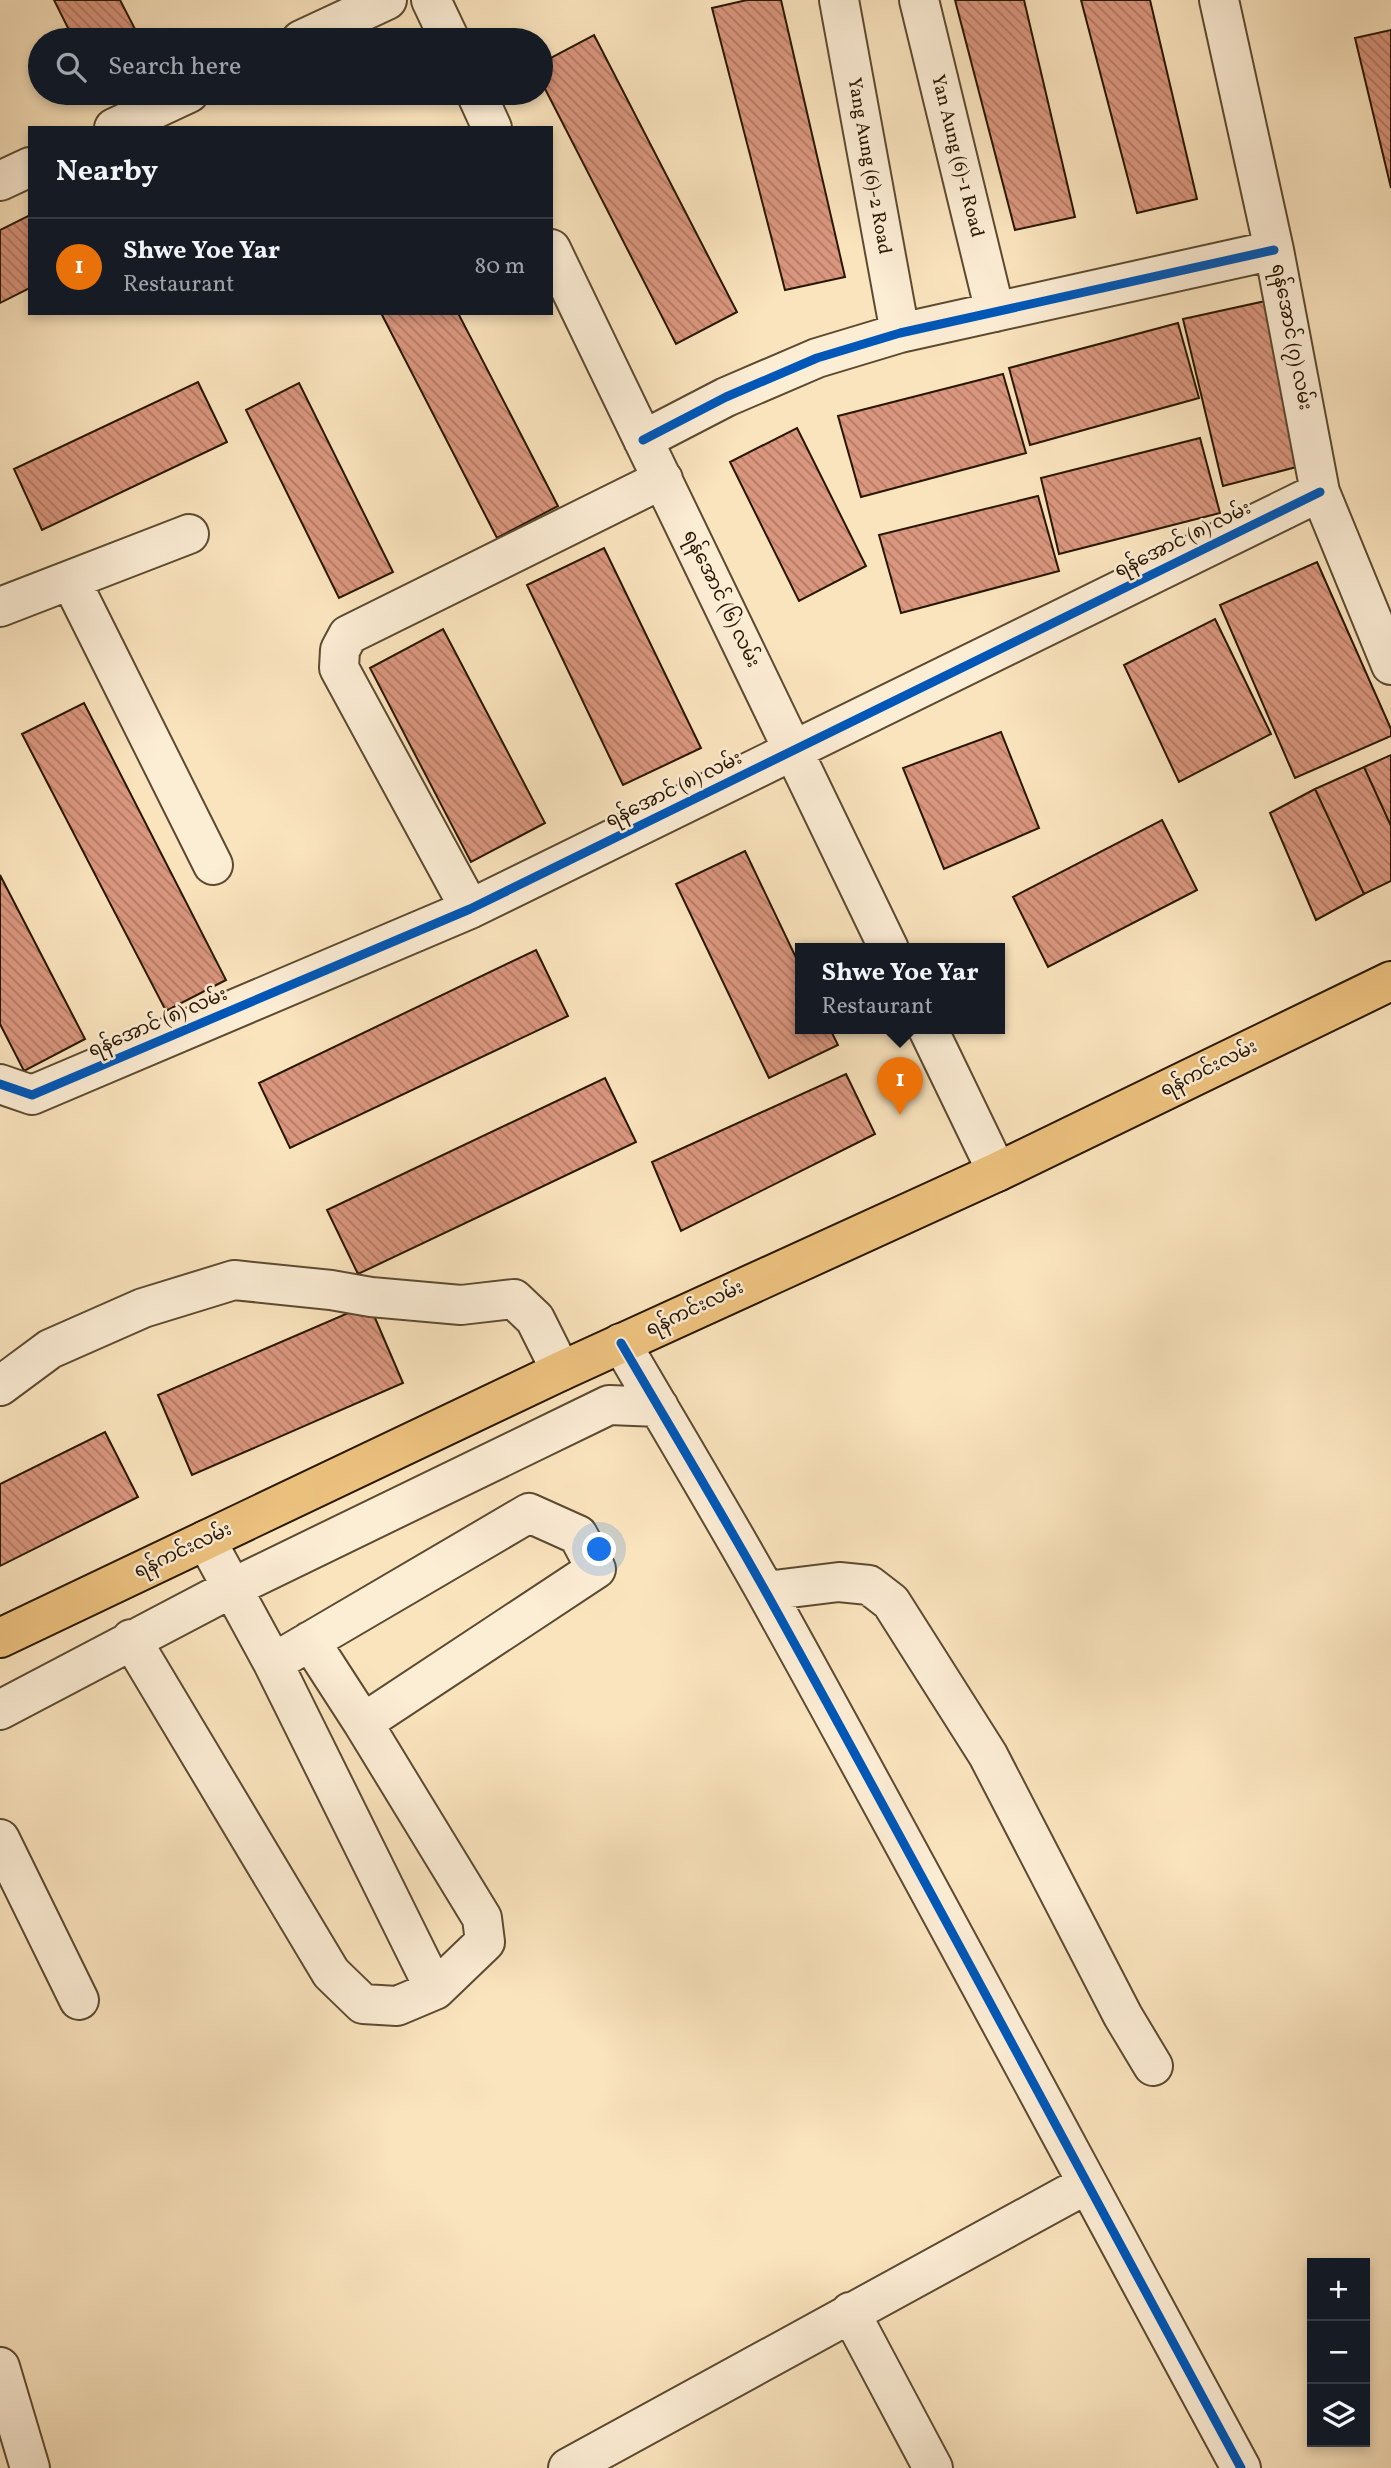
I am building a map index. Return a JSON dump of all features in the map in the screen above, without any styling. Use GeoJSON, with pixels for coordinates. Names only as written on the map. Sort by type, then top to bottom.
{"type":"FeatureCollection","features":[{"type":"Feature","properties":{"kind":"main road","name":"ရန်ကင်းလမ်း"},"geometry":{"type":"LineString","coordinates":[[0,1638],[621,1343],[997,1172],[1391,981]]}},
{"type":"Feature","properties":{"kind":"street"},"geometry":{"type":"LineString","coordinates":[[327,28],[387,0]]}},
{"type":"Feature","properties":{"kind":"street"},"geometry":{"type":"LineString","coordinates":[[431,0],[444,28]]}},
{"type":"Feature","properties":{"kind":"street","name":"Yang Aung (6)-2 Road"},"geometry":{"type":"LineString","coordinates":[[839,0],[900,333]]}},
{"type":"Feature","properties":{"kind":"street","name":"Yan Aung (6)-1 Road"},"geometry":{"type":"LineString","coordinates":[[919,0],[995,312]]}},
{"type":"Feature","properties":{"kind":"street","name":"ရန်အောင် (၇) လမ်း"},"geometry":{"type":"LineString","coordinates":[[1219,0],[1274,250],[1320,492],[1391,666]]}},
{"type":"Feature","properties":{"kind":"street"},"geometry":{"type":"LineString","coordinates":[[118,126],[163,105]]}},
{"type":"Feature","properties":{"kind":"street"},"geometry":{"type":"LineString","coordinates":[[481,105],[491,126]]}},
{"type":"Feature","properties":{"kind":"street"},"geometry":{"type":"LineString","coordinates":[[0,181],[28,168]]}},
{"type":"Feature","properties":{"kind":"street"},"geometry":{"type":"LineString","coordinates":[[643,440],[726,397],[817,358],[900,333],[1274,250]]}},
{"type":"Feature","properties":{"kind":"street","name":"ရန်အောင် (၆) လမ်း"},"geometry":{"type":"LineString","coordinates":[[553,253],[887,943]]}},
{"type":"Feature","properties":{"kind":"street"},"geometry":{"type":"LineString","coordinates":[[470,909],[339,668],[340,650],[348,635],[663,479]]}},
{"type":"Feature","properties":{"kind":"street","name":"ရန်အောင် (၈) လမ်း"},"geometry":{"type":"LineString","coordinates":[[16,1089],[470,909],[1320,492]]}},
{"type":"Feature","properties":{"kind":"street"},"geometry":{"type":"LineString","coordinates":[[0,607],[189,534]]}},
{"type":"Feature","properties":{"kind":"street"},"geometry":{"type":"LineString","coordinates":[[71,581],[213,866]]}},
{"type":"Feature","properties":{"kind":"street"},"geometry":{"type":"LineString","coordinates":[[930,1034],[997,1172]]}},
{"type":"Feature","properties":{"kind":"street"},"geometry":{"type":"LineString","coordinates":[[0,1386],[50,1349],[143,1308],[234,1280],[461,1306],[514,1299],[535,1319],[562,1371]]}},
{"type":"Feature","properties":{"kind":"street"},"geometry":{"type":"LineString","coordinates":[[621,1343],[766,1591],[1039,2090],[1241,2468]]}},
{"type":"Feature","properties":{"kind":"street"},"geometry":{"type":"LineString","coordinates":[[0,1710],[232,1588],[609,1405],[659,1407]]}},
{"type":"Feature","properties":{"kind":"street"},"geometry":{"type":"LineString","coordinates":[[273,1664],[529,1513],[578,1535],[596,1569],[363,1723]]}},
{"type":"Feature","properties":{"kind":"street"},"geometry":{"type":"LineString","coordinates":[[206,1540],[273,1664],[435,1990]]}},
{"type":"Feature","properties":{"kind":"street"},"geometry":{"type":"LineString","coordinates":[[766,1591],[839,1582],[869,1585],[891,1602],[988,1755],[1123,2015],[1153,2066]]}},
{"type":"Feature","properties":{"kind":"street"},"geometry":{"type":"LineString","coordinates":[[131,1639],[331,1973],[363,2004],[397,2006],[435,1990],[485,1942],[482,1918],[310,1641]]}},
{"type":"Feature","properties":{"kind":"street"},"geometry":{"type":"LineString","coordinates":[[0,1839],[79,2000]]}},
{"type":"Feature","properties":{"kind":"street"},"geometry":{"type":"LineString","coordinates":[[568,2468],[1087,2183]]}},
{"type":"Feature","properties":{"kind":"street"},"geometry":{"type":"LineString","coordinates":[[850,2312],[933,2468]]}},
{"type":"Feature","properties":{"kind":"street"},"geometry":{"type":"LineString","coordinates":[[0,2367],[30,2468]]}},
{"type":"Feature","properties":{"kind":"building"},"geometry":{"type":"Polygon","coordinates":[[[54,0],[120,0],[134,28],[68,28],[54,0]]]}},
{"type":"Feature","properties":{"kind":"building"},"geometry":{"type":"Polygon","coordinates":[[[747,0],[781,0],[845,277],[785,290],[712,8],[747,0]]]}},
{"type":"Feature","properties":{"kind":"building"},"geometry":{"type":"Polygon","coordinates":[[[955,0],[1024,0],[1075,217],[1015,230],[955,0]]]}},
{"type":"Feature","properties":{"kind":"building"},"geometry":{"type":"Polygon","coordinates":[[[1081,0],[1150,0],[1197,199],[1137,213],[1081,0]]]}},
{"type":"Feature","properties":{"kind":"building"},"geometry":{"type":"Polygon","coordinates":[[[1391,30],[1391,188],[1355,38],[1391,30]]]}},
{"type":"Feature","properties":{"kind":"building"},"geometry":{"type":"Polygon","coordinates":[[[594,35],[737,312],[676,344],[553,104],[553,57],[594,35]]]}},
{"type":"Feature","properties":{"kind":"building"},"geometry":{"type":"Polygon","coordinates":[[[28,216],[28,289],[0,303],[0,230],[28,216]]]}},
{"type":"Feature","properties":{"kind":"building"},"geometry":{"type":"Polygon","coordinates":[[[1270,300],[1312,463],[1223,486],[1183,319],[1270,300]]]}},
{"type":"Feature","properties":{"kind":"building"},"geometry":{"type":"Polygon","coordinates":[[[382,315],[459,315],[558,506],[497,538],[382,315]]]}},
{"type":"Feature","properties":{"kind":"building"},"geometry":{"type":"Polygon","coordinates":[[[1178,323],[1199,398],[1030,445],[1009,368],[1178,323]]]}},
{"type":"Feature","properties":{"kind":"building"},"geometry":{"type":"Polygon","coordinates":[[[1003,374],[1026,453],[861,497],[838,416],[1003,374]]]}},
{"type":"Feature","properties":{"kind":"building"},"geometry":{"type":"Polygon","coordinates":[[[198,382],[227,442],[42,530],[14,469],[198,382]]]}},
{"type":"Feature","properties":{"kind":"building"},"geometry":{"type":"Polygon","coordinates":[[[299,383],[393,572],[339,598],[246,410],[299,383]]]}},
{"type":"Feature","properties":{"kind":"building"},"geometry":{"type":"Polygon","coordinates":[[[797,428],[866,566],[799,601],[730,462],[797,428]]]}},
{"type":"Feature","properties":{"kind":"building"},"geometry":{"type":"Polygon","coordinates":[[[1200,438],[1220,513],[1059,554],[1041,478],[1200,438]]]}},
{"type":"Feature","properties":{"kind":"building"},"geometry":{"type":"Polygon","coordinates":[[[1038,496],[1059,571],[901,613],[879,535],[1038,496]]]}},
{"type":"Feature","properties":{"kind":"building"},"geometry":{"type":"Polygon","coordinates":[[[604,548],[701,748],[623,785],[527,585],[604,548]]]}},
{"type":"Feature","properties":{"kind":"building"},"geometry":{"type":"Polygon","coordinates":[[[1317,562],[1391,729],[1391,736],[1295,778],[1220,605],[1317,562]]]}},
{"type":"Feature","properties":{"kind":"building"},"geometry":{"type":"Polygon","coordinates":[[[1215,619],[1271,734],[1179,782],[1124,665],[1215,619]]]}},
{"type":"Feature","properties":{"kind":"building"},"geometry":{"type":"Polygon","coordinates":[[[443,629],[545,823],[471,862],[370,668],[443,629]]]}},
{"type":"Feature","properties":{"kind":"building"},"geometry":{"type":"Polygon","coordinates":[[[84,703],[226,980],[166,1011],[22,734],[84,703]]]}},
{"type":"Feature","properties":{"kind":"building"},"geometry":{"type":"Polygon","coordinates":[[[1001,732],[1039,828],[944,869],[903,768],[1001,732]]]}},
{"type":"Feature","properties":{"kind":"building"},"geometry":{"type":"Polygon","coordinates":[[[1391,755],[1391,826],[1364,767],[1391,755]]]}},
{"type":"Feature","properties":{"kind":"building"},"geometry":{"type":"Polygon","coordinates":[[[1364,767],[1391,826],[1391,881],[1364,894],[1315,789],[1364,767]]]}},
{"type":"Feature","properties":{"kind":"building"},"geometry":{"type":"Polygon","coordinates":[[[1315,789],[1364,894],[1316,920],[1270,813],[1315,789]]]}},
{"type":"Feature","properties":{"kind":"building"},"geometry":{"type":"Polygon","coordinates":[[[1162,820],[1197,890],[1048,967],[1013,897],[1162,820]]]}},
{"type":"Feature","properties":{"kind":"building"},"geometry":{"type":"Polygon","coordinates":[[[745,851],[795,956],[795,1034],[832,1034],[838,1045],[769,1078],[676,884],[745,851]]]}},
{"type":"Feature","properties":{"kind":"building"},"geometry":{"type":"Polygon","coordinates":[[[0,875],[85,1039],[24,1071],[0,1024],[0,875]]]}},
{"type":"Feature","properties":{"kind":"building"},"geometry":{"type":"Polygon","coordinates":[[[536,950],[568,1016],[290,1148],[259,1083],[536,950]]]}},
{"type":"Feature","properties":{"kind":"building"},"geometry":{"type":"Polygon","coordinates":[[[846,1074],[875,1134],[681,1231],[652,1162],[846,1074]]]}},
{"type":"Feature","properties":{"kind":"building"},"geometry":{"type":"Polygon","coordinates":[[[605,1078],[636,1142],[358,1274],[327,1210],[605,1078]]]}},
{"type":"Feature","properties":{"kind":"building"},"geometry":{"type":"Polygon","coordinates":[[[369,1304],[403,1383],[192,1475],[158,1395],[369,1304]]]}},
{"type":"Feature","properties":{"kind":"building"},"geometry":{"type":"Polygon","coordinates":[[[105,1432],[138,1497],[0,1566],[0,1484],[105,1432]]]}},
{"type":"Feature","properties":{"kind":"cycle path"},"geometry":{"type":"LineString","coordinates":[[643,440],[726,397],[817,358],[900,333],[1274,250]]}},
{"type":"Feature","properties":{"kind":"cycle path"},"geometry":{"type":"LineString","coordinates":[[0,1084],[32,1095],[470,909],[1320,492]]}},
{"type":"Feature","properties":{"kind":"cycle path"},"geometry":{"type":"LineString","coordinates":[[621,1343],[827,1703],[1241,2468]]}},
{"type":"Feature","properties":{"kind":"place","name":"Shwe Yoe Yar"},"geometry":{"type":"Point","coordinates":[900,1115]}}]}
